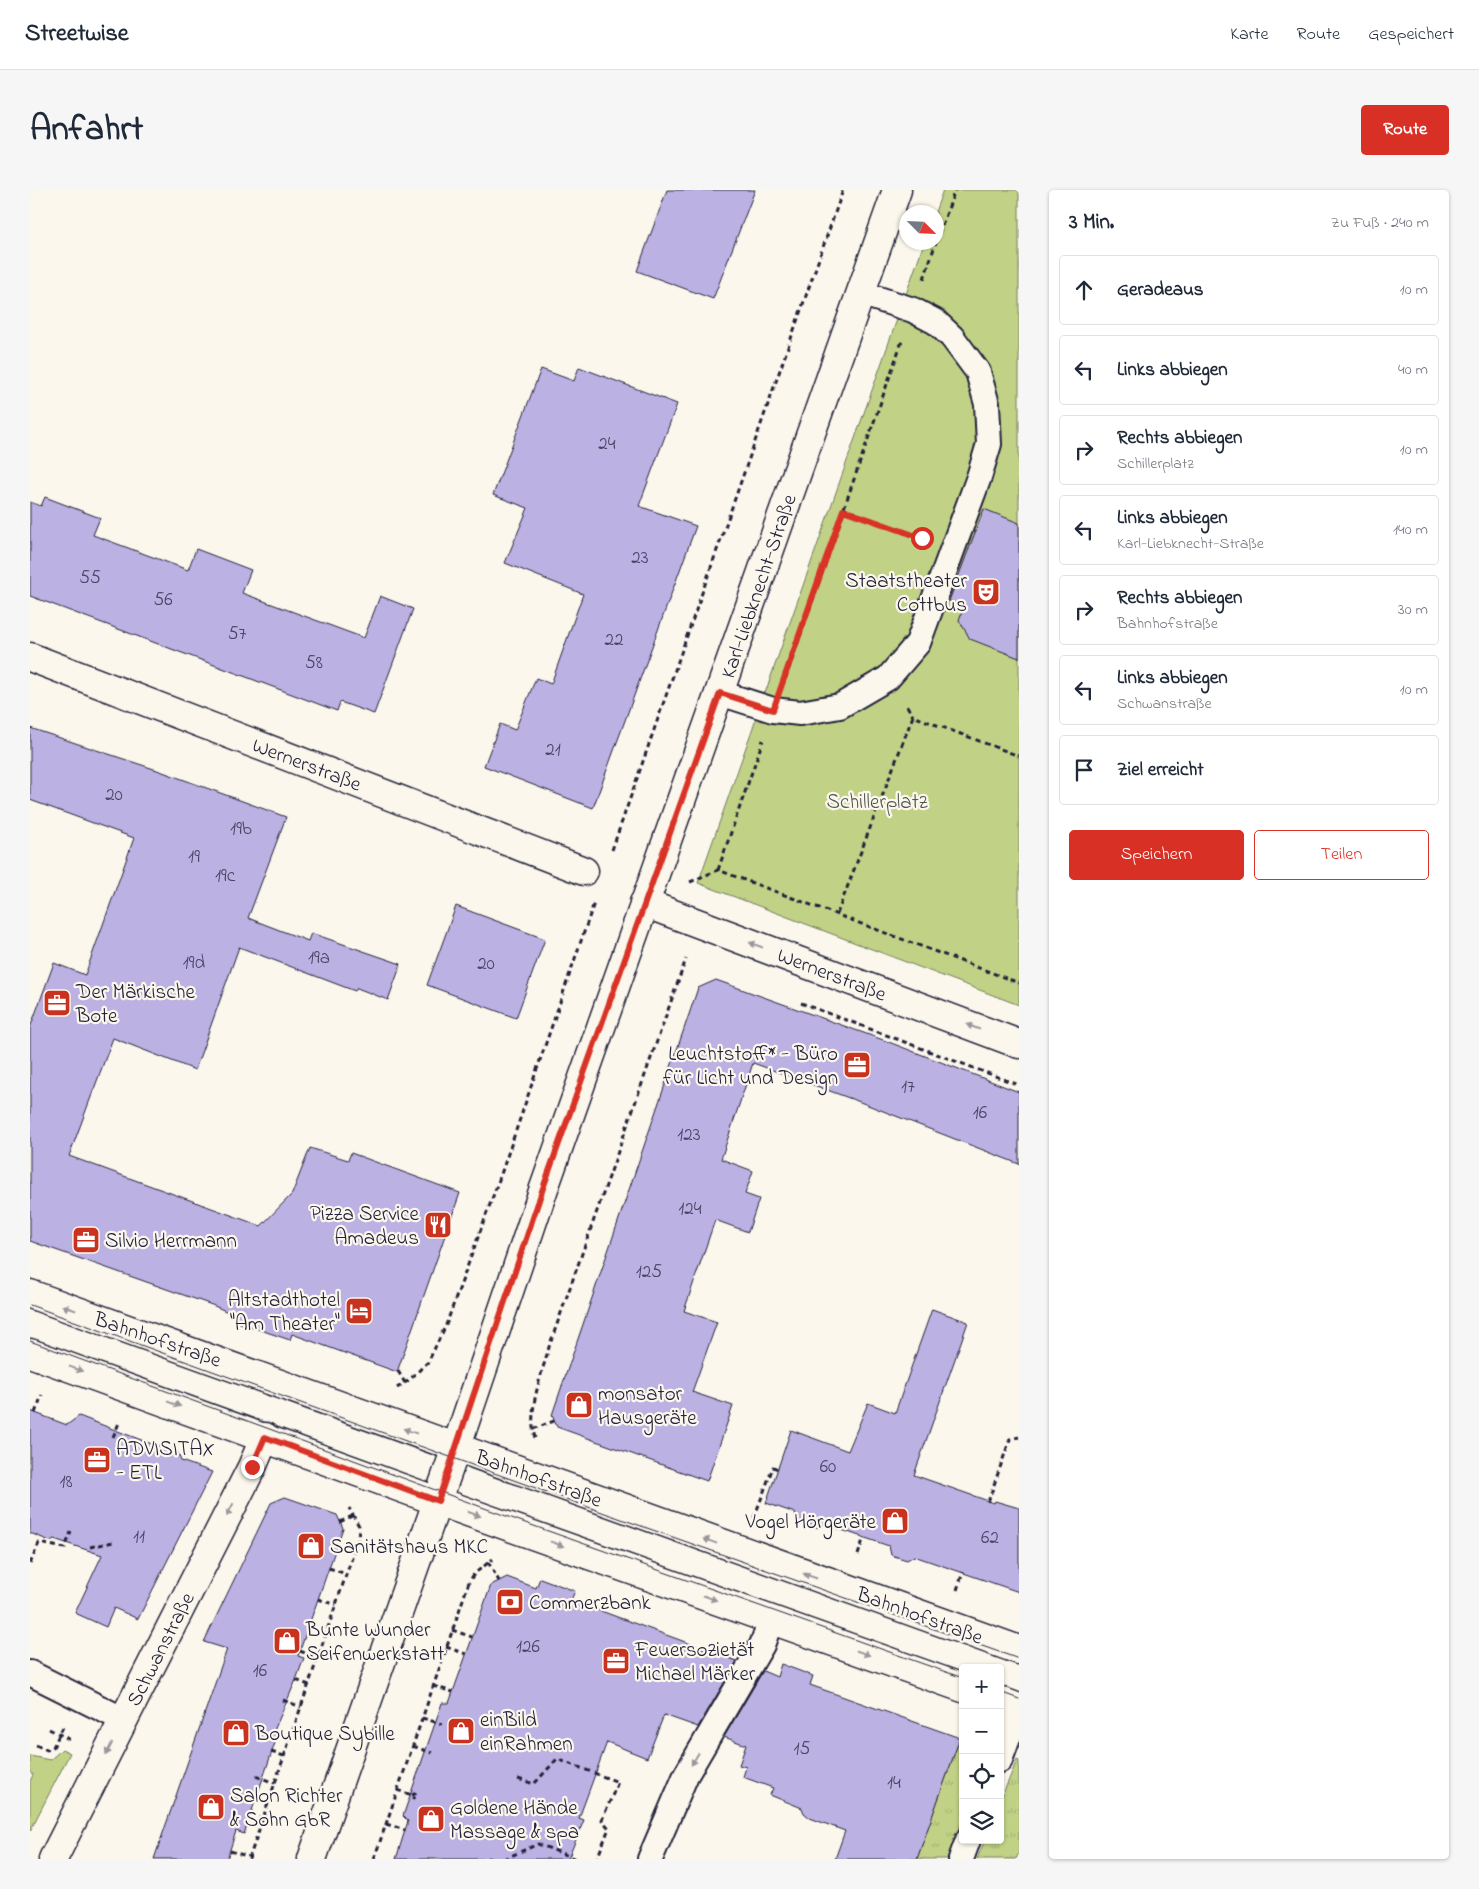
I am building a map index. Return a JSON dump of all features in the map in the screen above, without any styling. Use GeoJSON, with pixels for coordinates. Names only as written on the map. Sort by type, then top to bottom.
{"type":"FeatureCollection","features":[{"type":"Feature","properties":{"kind":"street","name":"Karl-Liebknecht-Straße"},"geometry":{"type":"LineString","coordinates":[[312,1859],[438,1501],[542,1191],[897,190]]}},
{"type":"Feature","properties":{"kind":"street","name":"Wernerstraße"},"geometry":{"type":"LineString","coordinates":[[30,657],[584,872]]}},
{"type":"Feature","properties":{"kind":"street","name":"Wernerstraße"},"geometry":{"type":"LineString","coordinates":[[644,903],[1019,1044]]}},
{"type":"Feature","properties":{"kind":"street","name":"Bahnhofstraße"},"geometry":{"type":"LineString","coordinates":[[30,1294],[1019,1650]]}},
{"type":"Feature","properties":{"kind":"street"},"geometry":{"type":"LineString","coordinates":[[30,1352],[438,1501],[959,1687]]}},
{"type":"Feature","properties":{"kind":"street","name":"Schwanstraße"},"geometry":{"type":"LineString","coordinates":[[53,1859],[252,1467],[265,1437]]}},
{"type":"Feature","properties":{"kind":"street"},"geometry":{"type":"LineString","coordinates":[[1004,1702],[1019,1708]]}},
{"type":"Feature","properties":{"kind":"lane"},"geometry":{"type":"LineString","coordinates":[[720,693],[773,710],[800,713],[840,706],[888,678],[918,642],[979,477],[989,444],[987,404],[978,372],[952,337],[936,322],[913,310],[860,293]]}},
{"type":"Feature","properties":{"kind":"lane"},"geometry":{"type":"LineString","coordinates":[[650,1859],[686,1775],[762,1644],[772,1620]]}},
{"type":"Feature","properties":{"kind":"lane"},"geometry":{"type":"LineString","coordinates":[[30,1673],[124,1720]]}},
{"type":"Feature","properties":{"kind":"lane"},"geometry":{"type":"LineString","coordinates":[[1002,1754],[1019,1708]]}},
{"type":"Feature","properties":{"kind":"lane"},"geometry":{"type":"LineString","coordinates":[[961,1859],[967,1844]]}},
{"type":"Feature","properties":{"kind":"path"},"geometry":{"type":"LineString","coordinates":[[609,859],[843,190]]}},
{"type":"Feature","properties":{"kind":"path"},"geometry":{"type":"LineString","coordinates":[[944,220],[955,190]]}},
{"type":"Feature","properties":{"kind":"path"},"geometry":{"type":"LineString","coordinates":[[933,250],[718,870],[1019,983]]}},
{"type":"Feature","properties":{"kind":"path"},"geometry":{"type":"LineString","coordinates":[[843,510],[922,538]]}},
{"type":"Feature","properties":{"kind":"path"},"geometry":{"type":"LineString","coordinates":[[838,914],[913,716],[1019,756]]}},
{"type":"Feature","properties":{"kind":"path"},"geometry":{"type":"LineString","coordinates":[[410,1380],[428,1362],[446,1325],[500,1177],[595,901]]}},
{"type":"Feature","properties":{"kind":"path"},"geometry":{"type":"LineString","coordinates":[[554,1421],[533,1429],[536,1400],[549,1346],[634,1100],[686,959],[695,962]]}},
{"type":"Feature","properties":{"kind":"path"},"geometry":{"type":"LineString","coordinates":[[797,1001],[1019,1085]]}},
{"type":"Feature","properties":{"kind":"path"},"geometry":{"type":"LineString","coordinates":[[398,1371],[404,1383]]}},
{"type":"Feature","properties":{"kind":"path"},"geometry":{"type":"LineString","coordinates":[[35,1413],[38,1405]]}},
{"type":"Feature","properties":{"kind":"path"},"geometry":{"type":"LineString","coordinates":[[113,1436],[121,1418]]}},
{"type":"Feature","properties":{"kind":"path"},"geometry":{"type":"LineString","coordinates":[[988,1502],[1010,1439],[1019,1437]]}},
{"type":"Feature","properties":{"kind":"path"},"geometry":{"type":"LineString","coordinates":[[753,1524],[773,1467],[778,1469]]}},
{"type":"Feature","properties":{"kind":"path"},"geometry":{"type":"LineString","coordinates":[[230,1850],[249,1858],[358,1540],[359,1526],[354,1514],[344,1505]]}},
{"type":"Feature","properties":{"kind":"path"},"geometry":{"type":"LineString","coordinates":[[340,1522],[354,1514]]}},
{"type":"Feature","properties":{"kind":"path"},"geometry":{"type":"LineString","coordinates":[[30,1564],[40,1543],[65,1548],[71,1532]]}},
{"type":"Feature","properties":{"kind":"path"},"geometry":{"type":"LineString","coordinates":[[856,1560],[864,1537]]}},
{"type":"Feature","properties":{"kind":"path"},"geometry":{"type":"LineString","coordinates":[[90,1547],[113,1542]]}},
{"type":"Feature","properties":{"kind":"path"},"geometry":{"type":"LineString","coordinates":[[374,1859],[469,1582],[474,1574],[495,1557]]}},
{"type":"Feature","properties":{"kind":"path"},"geometry":{"type":"LineString","coordinates":[[488,1562],[498,1581]]}},
{"type":"Feature","properties":{"kind":"path"},"geometry":{"type":"LineString","coordinates":[[329,1568],[346,1574]]}},
{"type":"Feature","properties":{"kind":"path"},"geometry":{"type":"LineString","coordinates":[[955,1595],[963,1572]]}},
{"type":"Feature","properties":{"kind":"path"},"geometry":{"type":"LineString","coordinates":[[318,1600],[336,1605]]}},
{"type":"Feature","properties":{"kind":"path"},"geometry":{"type":"LineString","coordinates":[[452,1630],[472,1637]]}},
{"type":"Feature","properties":{"kind":"path"},"geometry":{"type":"LineString","coordinates":[[446,1647],[466,1654]]}},
{"type":"Feature","properties":{"kind":"path"},"geometry":{"type":"LineString","coordinates":[[300,1651],[318,1658]]}},
{"type":"Feature","properties":{"kind":"path"},"geometry":{"type":"LineString","coordinates":[[296,1680],[309,1685]]}},
{"type":"Feature","properties":{"kind":"path"},"geometry":{"type":"LineString","coordinates":[[433,1686],[453,1692]]}},
{"type":"Feature","properties":{"kind":"path"},"geometry":{"type":"LineString","coordinates":[[283,1700],[301,1707]]}},
{"type":"Feature","properties":{"kind":"path"},"geometry":{"type":"LineString","coordinates":[[422,1718],[442,1724]]}},
{"type":"Feature","properties":{"kind":"path"},"geometry":{"type":"LineString","coordinates":[[48,1729],[75,1742]]}},
{"type":"Feature","properties":{"kind":"path"},"geometry":{"type":"LineString","coordinates":[[36,1745],[46,1750],[53,1746],[59,1735]]}},
{"type":"Feature","properties":{"kind":"path"},"geometry":{"type":"LineString","coordinates":[[413,1746],[432,1753]]}},
{"type":"Feature","properties":{"kind":"path"},"geometry":{"type":"LineString","coordinates":[[271,1752],[284,1756]]}},
{"type":"Feature","properties":{"kind":"path"},"geometry":{"type":"LineString","coordinates":[[518,1779],[534,1784],[557,1759],[618,1782],[602,1820],[609,1828],[597,1859]]}},
{"type":"Feature","properties":{"kind":"path"},"geometry":{"type":"LineString","coordinates":[[256,1776],[275,1783]]}},
{"type":"Feature","properties":{"kind":"path"},"geometry":{"type":"LineString","coordinates":[[397,1790],[412,1795],[415,1799]]}},
{"type":"Feature","properties":{"kind":"path"},"geometry":{"type":"LineString","coordinates":[[412,1795],[417,1793]]}},
{"type":"Feature","properties":{"kind":"path"},"geometry":{"type":"LineString","coordinates":[[250,1815],[262,1819]]}},
{"type":"Feature","properties":{"kind":"path"},"geometry":{"type":"LineString","coordinates":[[386,1824],[405,1830]]}},
{"type":"Feature","properties":{"kind":"path"},"geometry":{"type":"LineString","coordinates":[[504,1859],[538,1844],[564,1857],[576,1859]]}},
{"type":"Feature","properties":{"kind":"green space","name":"Schillerplatz"},"geometry":{"type":"Polygon","coordinates":[[[943,190],[1019,190],[1019,1005],[698,883],[922,250],[944,250],[944,205],[938,205],[943,190]]]}},
{"type":"Feature","properties":{"kind":"green space"},"geometry":{"type":"Polygon","coordinates":[[[959,1741],[959,1829],[947,1859],[917,1859],[959,1741]]]}},
{"type":"Feature","properties":{"kind":"green space"},"geometry":{"type":"Polygon","coordinates":[[[62,1749],[70,1753],[30,1831],[30,1781],[33,1775],[30,1770],[30,1756],[50,1760],[62,1749]]]}},
{"type":"Feature","properties":{"kind":"green space"},"geometry":{"type":"Polygon","coordinates":[[[1017,1760],[1019,1761],[1019,1853],[1016,1859],[977,1859],[983,1844],[1004,1844],[1004,1791],[1017,1760]]]}},
{"type":"Feature","properties":{"kind":"building"},"geometry":{"type":"Polygon","coordinates":[[[667,190],[755,190],[713,299],[637,271],[667,190]]]}},
{"type":"Feature","properties":{"kind":"building"},"geometry":{"type":"Polygon","coordinates":[[[579,367],[677,404],[639,506],[696,526],[593,808],[484,766],[500,724],[515,730],[536,678],[551,684],[583,594],[505,563],[528,508],[493,495],[541,369],[574,381],[579,367]]]}},
{"type":"Feature","properties":{"kind":"building"},"geometry":{"type":"Polygon","coordinates":[[[45,497],[100,518],[93,535],[188,570],[196,549],[251,570],[242,593],[364,638],[380,596],[413,609],[374,714],[340,702],[337,711],[30,596],[30,502],[41,506],[45,497]]]}},
{"type":"Feature","properties":{"kind":"building","name":"Staatstheater Cottbus"},"geometry":{"type":"Polygon","coordinates":[[[984,509],[1019,523],[1019,658],[970,639],[959,620],[964,606],[949,601],[984,509]]]}},
{"type":"Feature","properties":{"kind":"building"},"geometry":{"type":"Polygon","coordinates":[[[30,728],[160,771],[286,817],[248,918],[308,941],[311,933],[401,964],[388,1000],[357,988],[355,991],[239,947],[195,1070],[113,1038],[69,1156],[261,1226],[292,1194],[310,1148],[348,1160],[351,1153],[460,1193],[397,1372],[292,1334],[290,1340],[237,1322],[235,1315],[212,1305],[30,1241],[30,1028],[54,963],[85,975],[134,838],[30,800],[30,728]]]}},
{"type":"Feature","properties":{"kind":"building"},"geometry":{"type":"Polygon","coordinates":[[[456,906],[545,939],[516,1018],[427,985],[456,906]]]}},
{"type":"Feature","properties":{"kind":"building"},"geometry":{"type":"Polygon","coordinates":[[[716,980],[886,1041],[1019,1092],[1019,1164],[860,1102],[753,1063],[721,1159],[753,1171],[745,1194],[759,1199],[748,1232],[715,1220],[684,1311],[717,1322],[692,1392],[733,1406],[707,1481],[557,1427],[552,1415],[698,988],[716,980]]]}},
{"type":"Feature","properties":{"kind":"building"},"geometry":{"type":"Polygon","coordinates":[[[932,1309],[968,1322],[914,1475],[994,1503],[995,1501],[1019,1508],[1019,1592],[914,1556],[907,1560],[891,1555],[889,1546],[824,1524],[819,1528],[797,1521],[795,1513],[766,1503],[791,1430],[848,1451],[868,1403],[895,1413],[932,1309]]]}},
{"type":"Feature","properties":{"kind":"building"},"geometry":{"type":"Polygon","coordinates":[[[30,1411],[67,1425],[79,1416],[149,1443],[177,1451],[181,1461],[212,1472],[138,1619],[114,1608],[106,1627],[75,1613],[102,1555],[54,1539],[50,1541],[30,1533],[30,1411]]]}},
{"type":"Feature","properties":{"kind":"building"},"geometry":{"type":"Polygon","coordinates":[[[285,1497],[337,1515],[343,1528],[298,1656],[304,1658],[273,1733],[278,1734],[244,1834],[236,1831],[227,1859],[154,1859],[227,1649],[204,1642],[271,1503],[285,1497]]]}},
{"type":"Feature","properties":{"kind":"building"},"geometry":{"type":"Polygon","coordinates":[[[507,1577],[536,1588],[540,1578],[575,1591],[571,1600],[737,1661],[698,1727],[664,1715],[647,1758],[607,1742],[579,1818],[584,1820],[568,1859],[396,1859],[408,1821],[403,1816],[442,1703],[449,1703],[491,1585],[507,1577]]]}},
{"type":"Feature","properties":{"kind":"building"},"geometry":{"type":"Polygon","coordinates":[[[781,1664],[813,1676],[810,1685],[959,1738],[917,1859],[835,1859],[845,1831],[810,1818],[804,1813],[802,1808],[770,1795],[773,1788],[743,1777],[746,1767],[739,1765],[746,1745],[724,1737],[763,1671],[777,1677],[781,1664]]]}},
{"type":"Feature","properties":{"kind":"tram line"},"geometry":{"type":"LineString","coordinates":[[30,1305],[613,1516],[1019,1659]]}},
{"type":"Feature","properties":{"kind":"tram line"},"geometry":{"type":"LineString","coordinates":[[30,1341],[517,1520],[959,1677]]}},
{"type":"Feature","properties":{"kind":"tram line"},"geometry":{"type":"LineString","coordinates":[[1004,1693],[1019,1699]]}},
{"type":"Feature","properties":{"kind":"place","name":"Staatstheater Cottbus"},"geometry":{"type":"Point","coordinates":[986,592]}},
{"type":"Feature","properties":{"kind":"place","name":"Der Märkische Bote"},"geometry":{"type":"Point","coordinates":[57,1003]}},
{"type":"Feature","properties":{"kind":"place","name":"Leuchtstoff* - Büro für Licht und Design"},"geometry":{"type":"Point","coordinates":[857,1065]}},
{"type":"Feature","properties":{"kind":"place","name":"Pizza Service Amadeus"},"geometry":{"type":"Point","coordinates":[438,1225]}},
{"type":"Feature","properties":{"kind":"place","name":"Silvio Herrmann"},"geometry":{"type":"Point","coordinates":[86,1240]}},
{"type":"Feature","properties":{"kind":"place","name":"Altstadthotel \"Am Theater\""},"geometry":{"type":"Point","coordinates":[359,1311]}},
{"type":"Feature","properties":{"kind":"place","name":"monsator Hausgeräte"},"geometry":{"type":"Point","coordinates":[579,1405]}},
{"type":"Feature","properties":{"kind":"place","name":"ADVISITAX - ETL"},"geometry":{"type":"Point","coordinates":[97,1460]}},
{"type":"Feature","properties":{"kind":"place","name":"Vogel Hörgeräte"},"geometry":{"type":"Point","coordinates":[895,1521]}},
{"type":"Feature","properties":{"kind":"place","name":"Sanitätshaus MKC"},"geometry":{"type":"Point","coordinates":[311,1546]}},
{"type":"Feature","properties":{"kind":"place","name":"Commerzbank"},"geometry":{"type":"Point","coordinates":[510,1602]}},
{"type":"Feature","properties":{"kind":"place","name":"Bunte Wunder Seifenwerkstatt"},"geometry":{"type":"Point","coordinates":[287,1641]}},
{"type":"Feature","properties":{"kind":"place","name":"Feuersozietät Michael Märker"},"geometry":{"type":"Point","coordinates":[616,1661]}},
{"type":"Feature","properties":{"kind":"place","name":"einBild einRahmen"},"geometry":{"type":"Point","coordinates":[461,1731]}},
{"type":"Feature","properties":{"kind":"place","name":"Boutique Sybille"},"geometry":{"type":"Point","coordinates":[236,1733]}},
{"type":"Feature","properties":{"kind":"place","name":"Salon Richter & Sohn GbR"},"geometry":{"type":"Point","coordinates":[211,1807]}},
{"type":"Feature","properties":{"kind":"place","name":"Goldene Hände Massage & spa"},"geometry":{"type":"Point","coordinates":[431,1819]}},
{"type":"Feature","properties":{"kind":"route"},"geometry":{"type":"LineString","coordinates":[[252,1467],[265,1437],[438,1501],[542,1191],[720,693],[773,710],[843,510],[922,538]]}}]}
